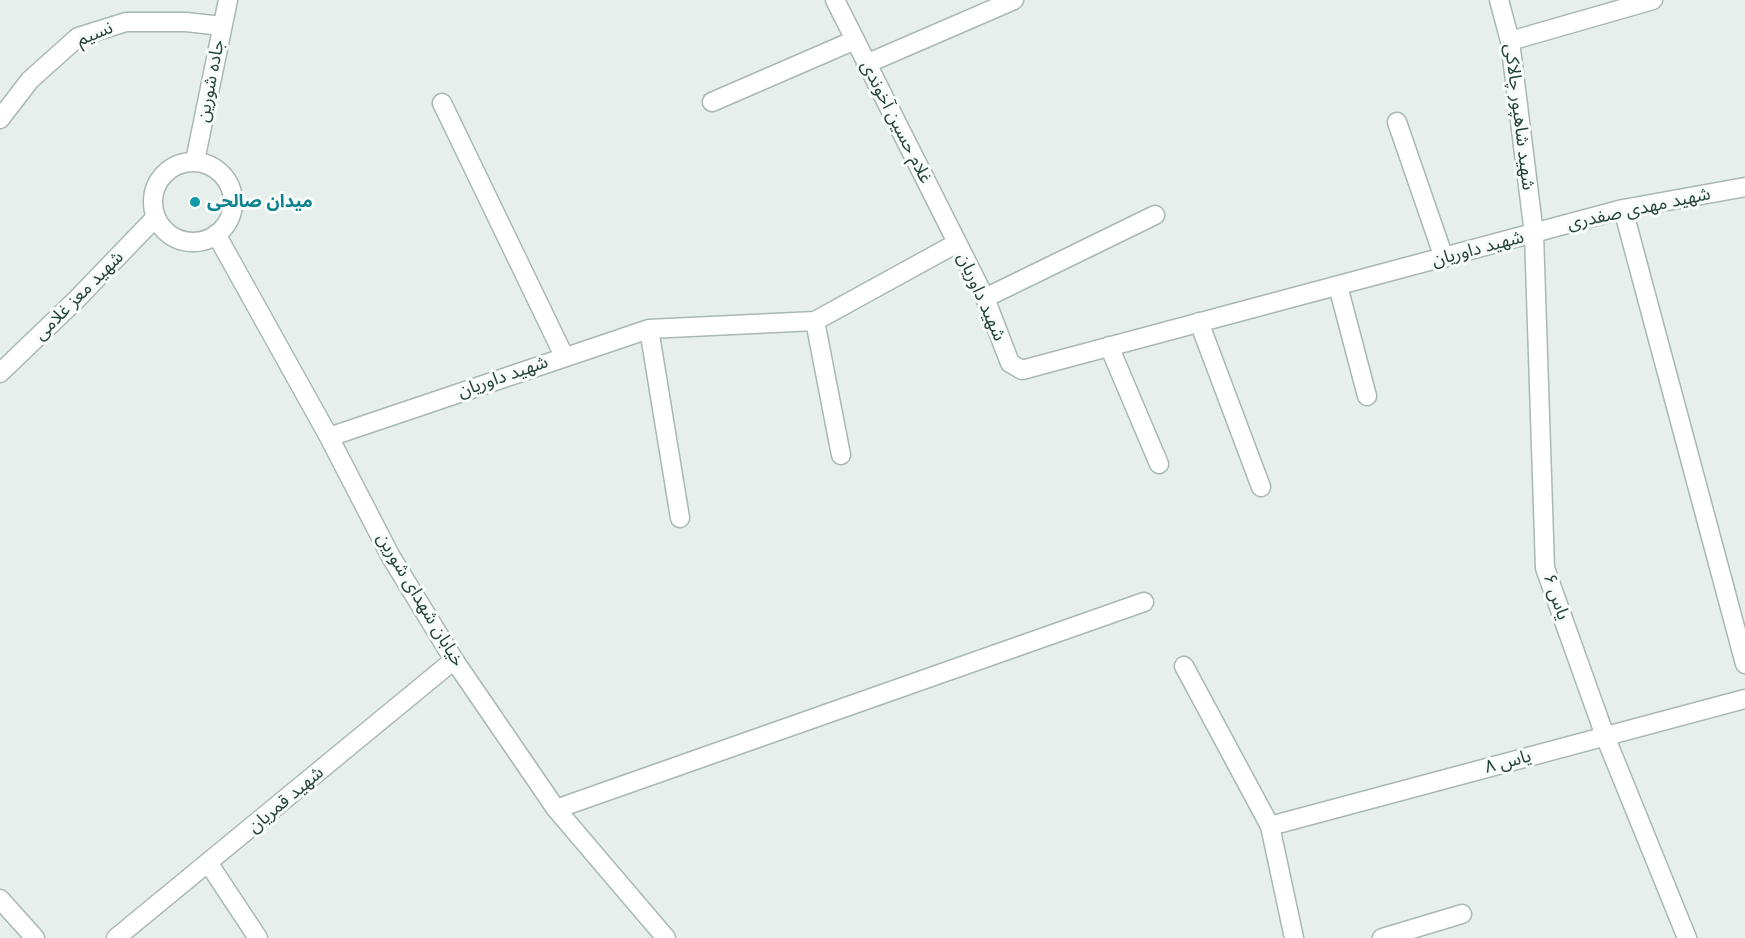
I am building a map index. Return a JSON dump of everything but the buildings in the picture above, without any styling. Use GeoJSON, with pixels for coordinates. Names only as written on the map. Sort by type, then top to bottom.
{"type":"FeatureCollection","features":[{"type":"Feature","properties":{"kind":"street","name":"جاده شورين"},"geometry":{"type":"LineString","coordinates":[[195,161],[228,0]]}},
{"type":"Feature","properties":{"kind":"street","name":"غلام حسین آخوندی"},"geometry":{"type":"LineString","coordinates":[[835,0],[957,243]]}},
{"type":"Feature","properties":{"kind":"street"},"geometry":{"type":"LineString","coordinates":[[866,64],[1014,0]]}},
{"type":"Feature","properties":{"kind":"street","name":"شهید شاهپور چالاکی"},"geometry":{"type":"LineString","coordinates":[[1499,0],[1510,40],[1534,234]]}},
{"type":"Feature","properties":{"kind":"street"},"geometry":{"type":"LineString","coordinates":[[1510,40],[1653,0]]}},
{"type":"Feature","properties":{"kind":"street","name":"نسیم"},"geometry":{"type":"LineString","coordinates":[[0,119],[30,80],[78,37],[126,22],[186,22],[222,26]]}},
{"type":"Feature","properties":{"kind":"street"},"geometry":{"type":"LineString","coordinates":[[712,102],[855,40]]}},
{"type":"Feature","properties":{"kind":"street"},"geometry":{"type":"LineString","coordinates":[[442,103],[564,356]]}},
{"type":"Feature","properties":{"kind":"street"},"geometry":{"type":"LineString","coordinates":[[1397,122],[1444,258]]}},
{"type":"Feature","properties":{"kind":"street"},"geometry":{"type":"LineString","coordinates":[[195,161],[218,171],[232,191],[231,216],[216,234],[194,242],[182,240],[162,227],[156,217],[153,204],[160,178],[182,163],[195,161]]}},
{"type":"Feature","properties":{"kind":"street","name":"شهید مهدی صفدری"},"geometry":{"type":"LineString","coordinates":[[1534,234],[1623,209],[1745,187]]}},
{"type":"Feature","properties":{"kind":"street"},"geometry":{"type":"LineString","coordinates":[[1623,209],[1745,664]]}},
{"type":"Feature","properties":{"kind":"street"},"geometry":{"type":"LineString","coordinates":[[985,298],[1155,215]]}},
{"type":"Feature","properties":{"kind":"street","name":"شهید معز غلامی"},"geometry":{"type":"LineString","coordinates":[[0,373],[77,299],[156,217]]}},
{"type":"Feature","properties":{"kind":"street","name":"خیابان شهدای شورین"},"geometry":{"type":"LineString","coordinates":[[216,234],[329,437],[391,557],[454,660],[556,809],[666,938]]}},
{"type":"Feature","properties":{"kind":"street","name":"شهید داوریان"},"geometry":{"type":"LineString","coordinates":[[329,437],[649,329],[814,321],[957,243],[985,298],[1010,363],[1022,370],[1534,234]]}},
{"type":"Feature","properties":{"kind":"street","name":"یاس ۶"},"geometry":{"type":"LineString","coordinates":[[1534,234],[1545,568],[1605,736],[1687,938]]}},
{"type":"Feature","properties":{"kind":"street"},"geometry":{"type":"LineString","coordinates":[[1338,286],[1367,396]]}},
{"type":"Feature","properties":{"kind":"street"},"geometry":{"type":"LineString","coordinates":[[814,321],[841,455]]}},
{"type":"Feature","properties":{"kind":"street"},"geometry":{"type":"LineString","coordinates":[[1199,322],[1261,487]]}},
{"type":"Feature","properties":{"kind":"street"},"geometry":{"type":"LineString","coordinates":[[649,329],[680,518]]}},
{"type":"Feature","properties":{"kind":"street"},"geometry":{"type":"LineString","coordinates":[[1109,346],[1159,464]]}},
{"type":"Feature","properties":{"kind":"street"},"geometry":{"type":"LineString","coordinates":[[556,809],[1144,602]]}},
{"type":"Feature","properties":{"kind":"street","name":"شهید قمریان"},"geometry":{"type":"LineString","coordinates":[[116,938],[209,864],[454,660]]}},
{"type":"Feature","properties":{"kind":"street"},"geometry":{"type":"LineString","coordinates":[[1184,666],[1270,826],[1294,938]]}},
{"type":"Feature","properties":{"kind":"street","name":"یاس ۸"},"geometry":{"type":"LineString","coordinates":[[1270,826],[1745,699]]}},
{"type":"Feature","properties":{"kind":"street"},"geometry":{"type":"LineString","coordinates":[[209,864],[258,938]]}},
{"type":"Feature","properties":{"kind":"street"},"geometry":{"type":"LineString","coordinates":[[0,899],[35,938]]}},
{"type":"Feature","properties":{"kind":"street"},"geometry":{"type":"LineString","coordinates":[[1382,938],[1462,914]]}},
{"type":"Feature","properties":{"kind":"place","name":"میدان صالحی"},"geometry":{"type":"Point","coordinates":[195,202]}}]}
